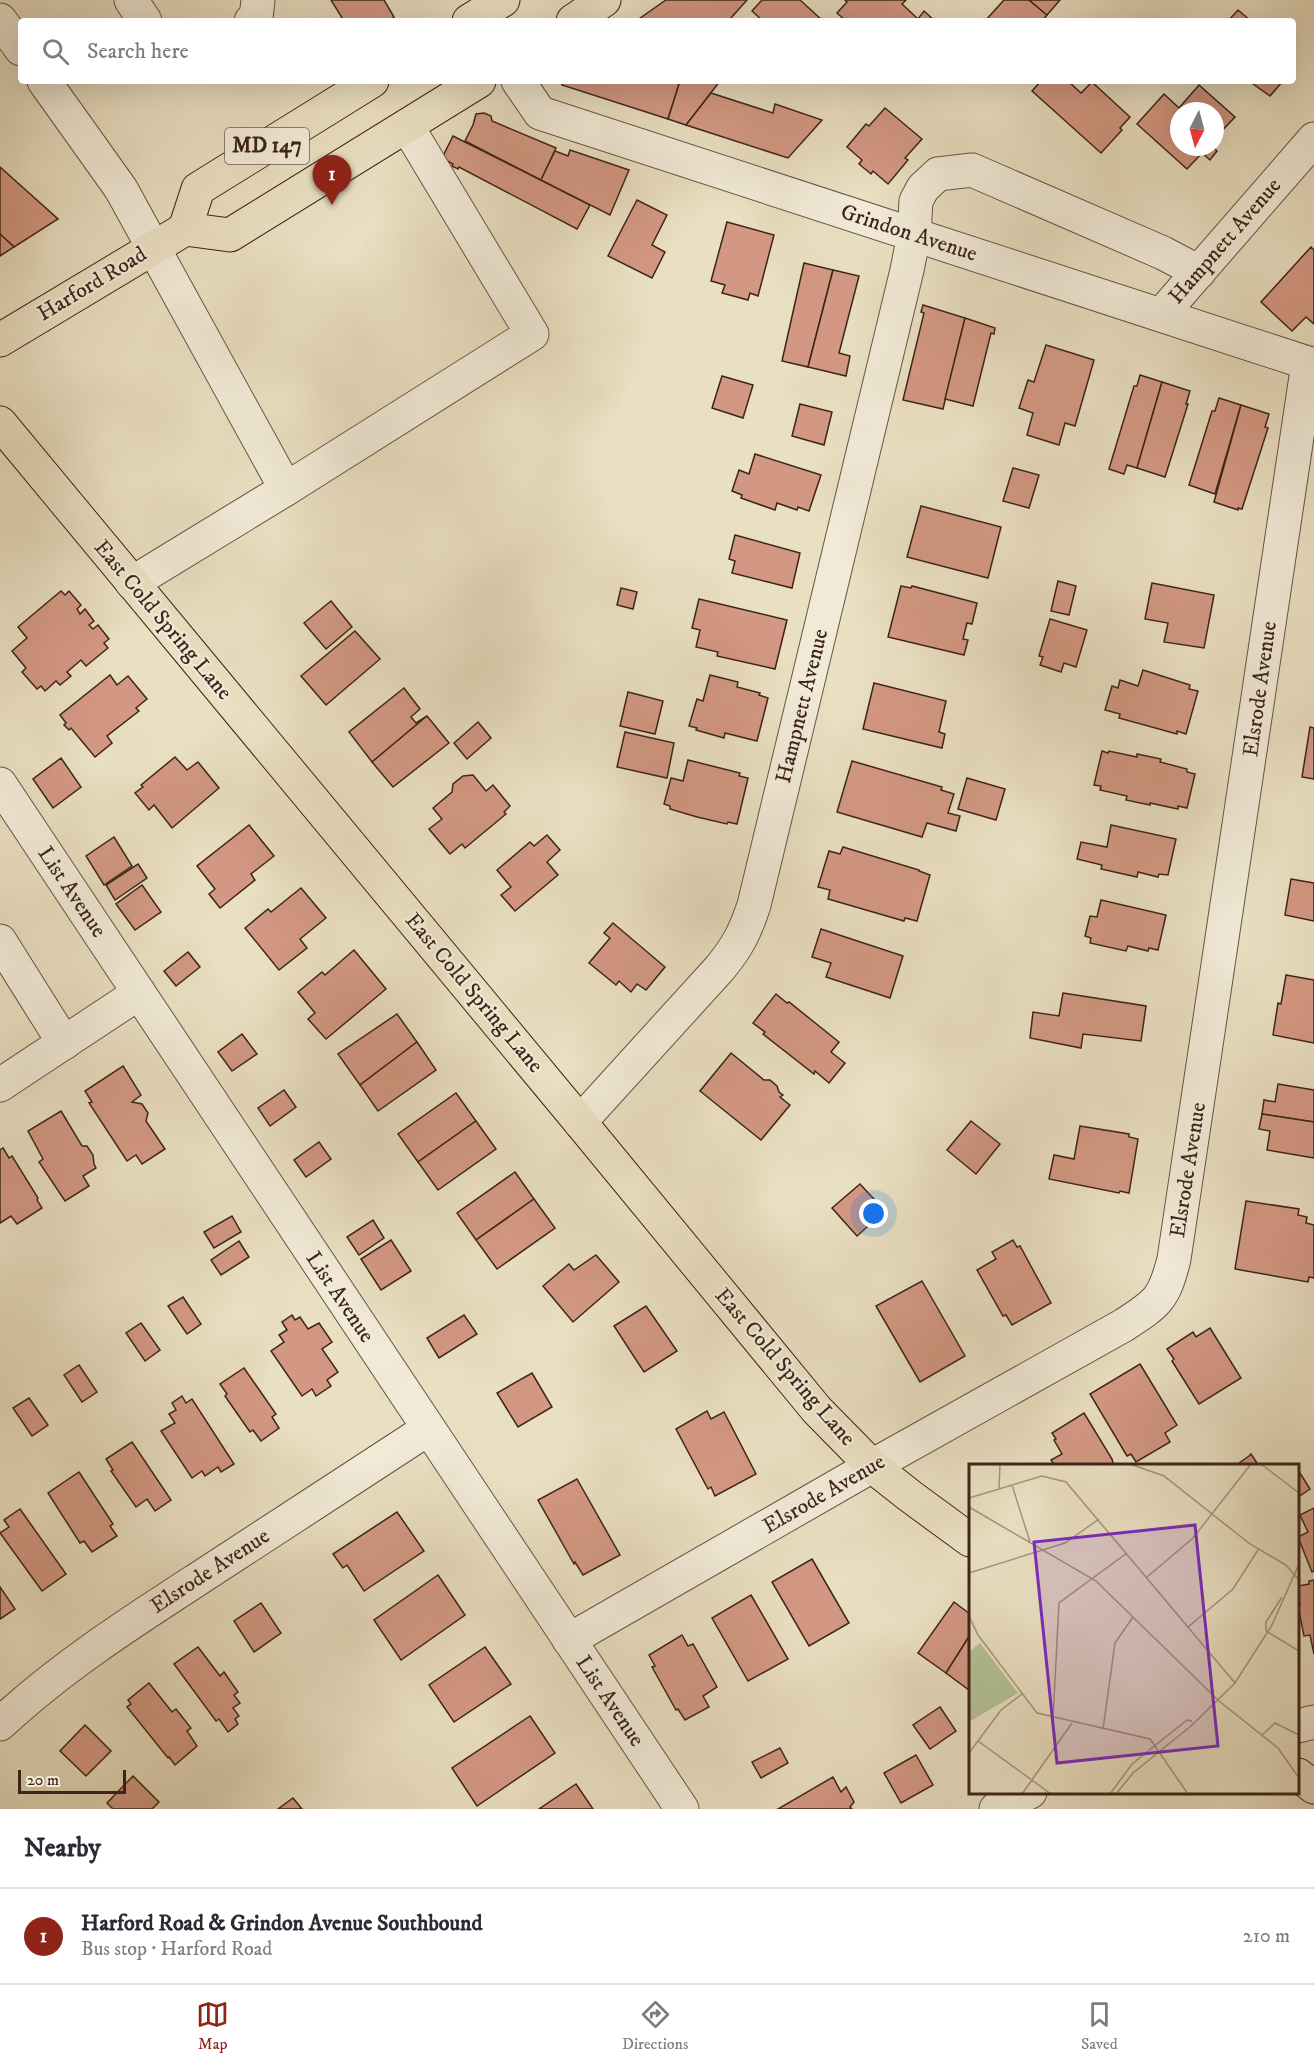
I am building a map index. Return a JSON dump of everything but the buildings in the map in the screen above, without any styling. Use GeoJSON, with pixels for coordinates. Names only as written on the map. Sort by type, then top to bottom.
{"type":"FeatureCollection","features":[{"type":"Feature","properties":{"kind":"main road"},"geometry":{"type":"LineString","coordinates":[[577,18],[604,0]]}},
{"type":"Feature","properties":{"kind":"main road","name":"MD 147"},"geometry":{"type":"LineString","coordinates":[[367,84],[198,189],[184,229],[230,235],[474,84]]}},
{"type":"Feature","properties":{"kind":"main road","name":"Harford Road"},"geometry":{"type":"LineString","coordinates":[[0,340],[184,229]]}},
{"type":"Feature","properties":{"kind":"main road","name":"East Cold Spring Lane"},"geometry":{"type":"LineString","coordinates":[[0,423],[817,1410],[873,1466],[969,1539]]}},
{"type":"Feature","properties":{"kind":"main road"},"geometry":{"type":"LineString","coordinates":[[1299,1776],[1314,1787]]}},
{"type":"Feature","properties":{"kind":"street"},"geometry":{"type":"LineString","coordinates":[[131,0],[143,18]]}},
{"type":"Feature","properties":{"kind":"street"},"geometry":{"type":"LineString","coordinates":[[256,18],[258,0]]}},
{"type":"Feature","properties":{"kind":"street"},"geometry":{"type":"LineString","coordinates":[[0,20],[18,45]]}},
{"type":"Feature","properties":{"kind":"street"},"geometry":{"type":"LineString","coordinates":[[46,84],[121,189],[286,489]]}},
{"type":"Feature","properties":{"kind":"street","name":"Grindon Avenue"},"geometry":{"type":"LineString","coordinates":[[520,84],[540,113],[1311,364]]}},
{"type":"Feature","properties":{"kind":"street"},"geometry":{"type":"LineString","coordinates":[[132,583],[532,334],[407,126]]}},
{"type":"Feature","properties":{"kind":"street","name":"Hampnett Avenue"},"geometry":{"type":"LineString","coordinates":[[1161,315],[1314,140]]}},
{"type":"Feature","properties":{"kind":"street","name":"Hampnett Avenue"},"geometry":{"type":"LineString","coordinates":[[580,1122],[720,968],[738,946],[747,927],[806,693],[914,235],[916,201],[922,188],[938,174],[972,170],[1163,252],[1199,272]]}},
{"type":"Feature","properties":{"kind":"street","name":"Elsrode Avenue"},"geometry":{"type":"LineString","coordinates":[[569,1640],[1131,1321],[1161,1297],[1168,1281],[1176,1247],[1311,364]]}},
{"type":"Feature","properties":{"kind":"street","name":"List Avenue"},"geometry":{"type":"LineString","coordinates":[[0,784],[682,1809]]}},
{"type":"Feature","properties":{"kind":"street"},"geometry":{"type":"LineString","coordinates":[[0,942],[64,1043]]}},
{"type":"Feature","properties":{"kind":"street"},"geometry":{"type":"LineString","coordinates":[[0,1085],[139,993]]}},
{"type":"Feature","properties":{"kind":"street","name":"Elsrode Avenue"},"geometry":{"type":"LineString","coordinates":[[0,1724],[21,1704],[78,1660],[137,1619],[428,1429]]}},
{"type":"Feature","properties":{"kind":"street"},"geometry":{"type":"LineString","coordinates":[[1299,1726],[1314,1722]]}},
{"type":"Feature","properties":{"kind":"street"},"geometry":{"type":"LineString","coordinates":[[996,1809],[1026,1794]]}},
{"type":"Feature","properties":{"kind":"place","name":"Harford Road & Grindon Avenue Southbound"},"geometry":{"type":"Point","coordinates":[332,205]}}]}
